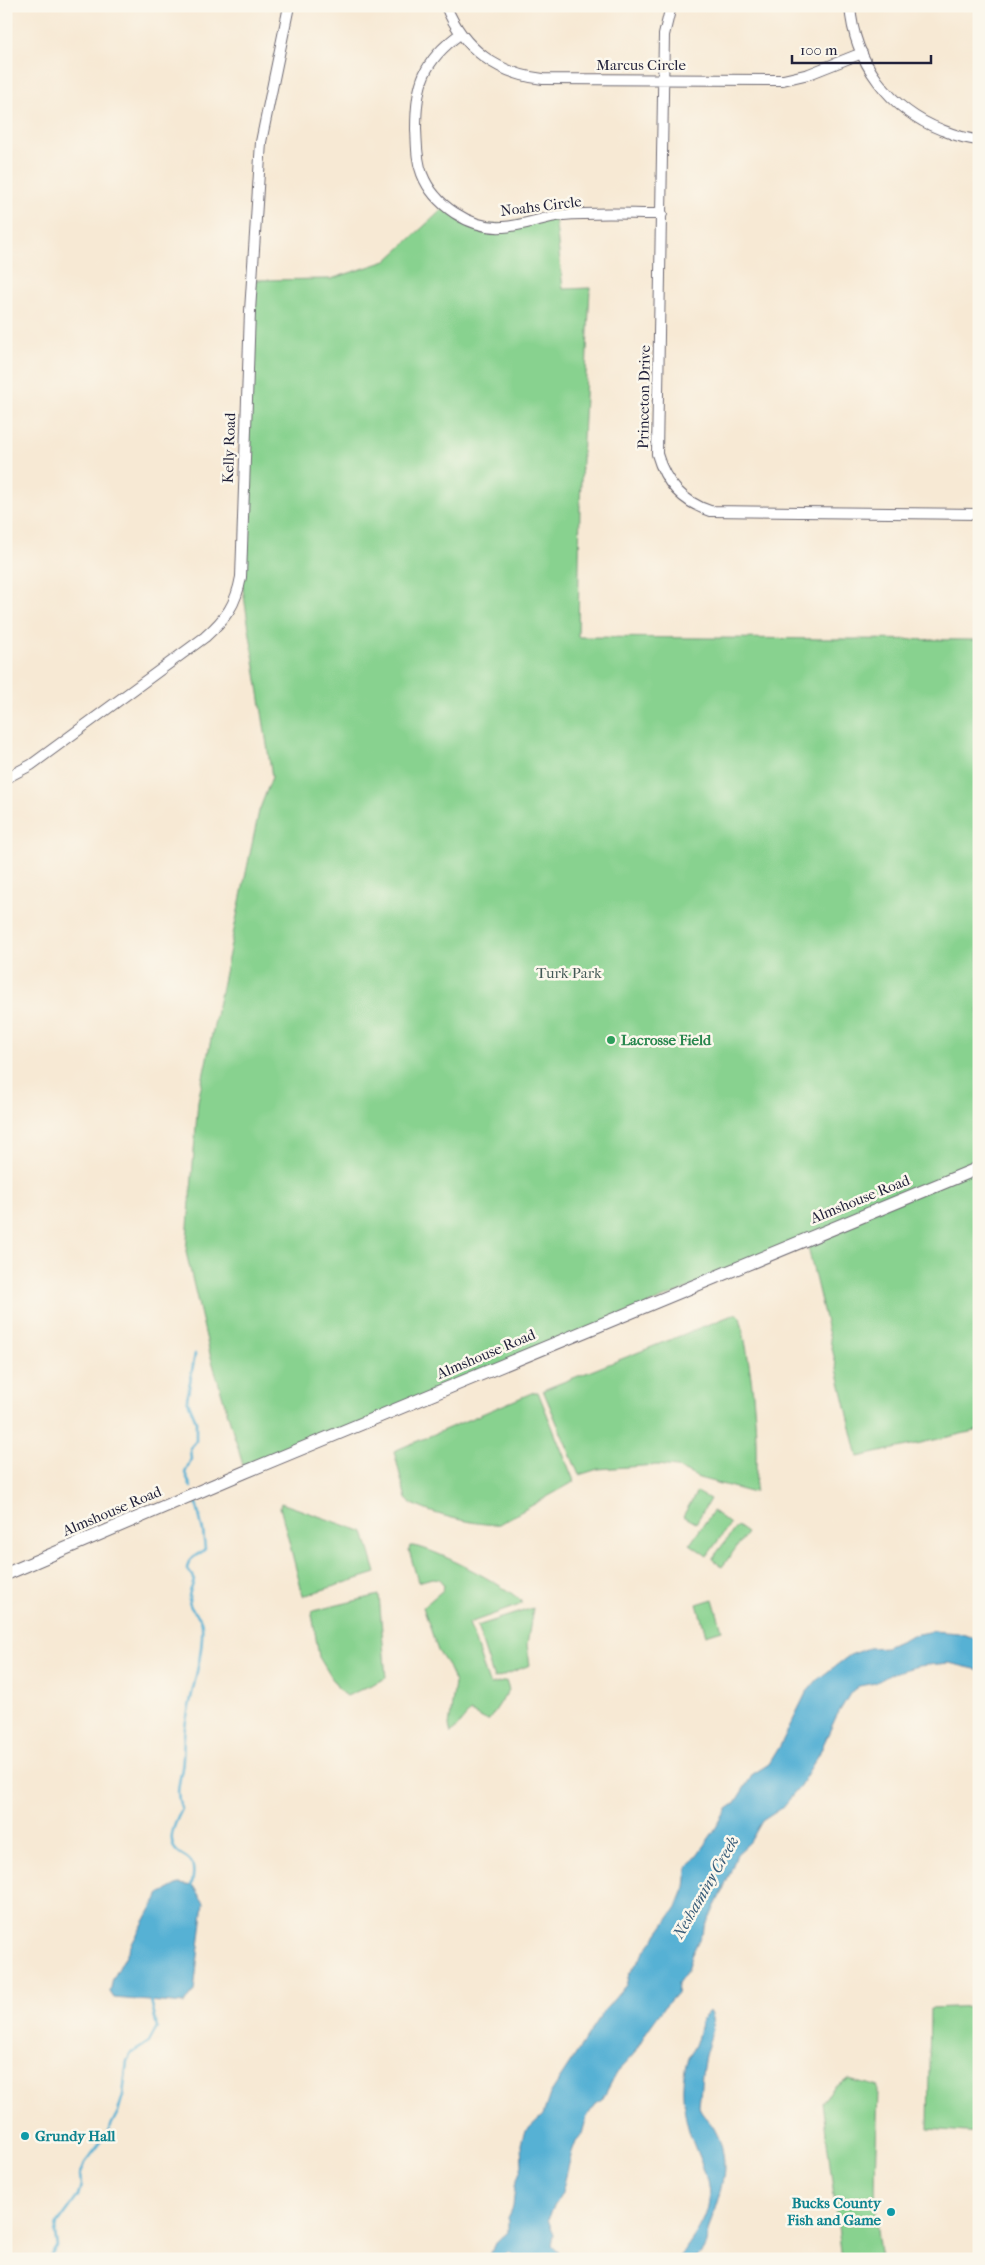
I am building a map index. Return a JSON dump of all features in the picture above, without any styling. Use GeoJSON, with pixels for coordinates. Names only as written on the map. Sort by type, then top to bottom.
{"type":"FeatureCollection","features":[{"type":"Feature","properties":{"kind":"street","name":"Kelly Road"},"geometry":{"type":"LineString","coordinates":[[6,778],[31,766],[205,637],[227,615],[237,597],[241,577],[249,330],[261,142],[289,6]]}},
{"type":"Feature","properties":{"kind":"street","name":"Marcus Circle"},"geometry":{"type":"LineString","coordinates":[[446,6],[460,34],[487,59],[504,69],[524,77],[543,79],[783,80],[809,74],[862,53]]}},
{"type":"Feature","properties":{"kind":"street","name":"Princeton Drive"},"geometry":{"type":"LineString","coordinates":[[671,6],[664,35],[657,454],[664,474],[678,493],[694,505],[710,511],[979,514]]}},
{"type":"Feature","properties":{"kind":"street"},"geometry":{"type":"LineString","coordinates":[[850,6],[862,53],[868,68],[879,84],[913,116],[958,137],[979,140]]}},
{"type":"Feature","properties":{"kind":"street","name":"Noahs Circle"},"geometry":{"type":"LineString","coordinates":[[460,34],[430,62],[422,78],[416,103],[417,155],[421,173],[432,191],[446,206],[462,217],[483,226],[503,227],[563,215],[662,214]]}},
{"type":"Feature","properties":{"kind":"street","name":"Almshouse Road"},"geometry":{"type":"LineString","coordinates":[[6,1574],[245,1472],[979,1168]]}},
{"type":"Feature","properties":{"kind":"green space","name":"Turk Park"},"geometry":{"type":"Polygon","coordinates":[[[446,206],[483,226],[555,216],[563,289],[590,288],[580,503],[578,637],[979,640],[979,1430],[858,1457],[806,1239],[245,1472],[210,1354],[186,1252],[198,1101],[259,811],[272,777],[241,577],[252,280],[331,279],[386,261],[446,206]]]}},
{"type":"Feature","properties":{"kind":"green space"},"geometry":{"type":"Polygon","coordinates":[[[738,1314],[740,1317],[752,1382],[756,1447],[755,1491],[750,1492],[699,1478],[676,1467],[657,1465],[598,1469],[579,1475],[543,1390],[738,1314]]]}},
{"type":"Feature","properties":{"kind":"green space"},"geometry":{"type":"Polygon","coordinates":[[[534,1392],[538,1392],[574,1481],[499,1524],[450,1518],[423,1509],[406,1499],[394,1451],[534,1392]]]}},
{"type":"Feature","properties":{"kind":"green space"},"geometry":{"type":"Polygon","coordinates":[[[697,1492],[710,1499],[696,1523],[683,1516],[697,1492]]]}},
{"type":"Feature","properties":{"kind":"green space"},"geometry":{"type":"Polygon","coordinates":[[[281,1503],[364,1532],[376,1573],[303,1596],[280,1507],[281,1503]]]}},
{"type":"Feature","properties":{"kind":"green space"},"geometry":{"type":"Polygon","coordinates":[[[713,1511],[730,1524],[707,1556],[690,1544],[713,1511]]]}},
{"type":"Feature","properties":{"kind":"green space"},"geometry":{"type":"Polygon","coordinates":[[[737,1526],[747,1533],[722,1567],[712,1559],[737,1526]]]}},
{"type":"Feature","properties":{"kind":"green space"},"geometry":{"type":"Polygon","coordinates":[[[410,1546],[419,1547],[449,1559],[501,1586],[521,1601],[521,1604],[517,1606],[469,1623],[488,1681],[491,1685],[506,1681],[509,1690],[489,1720],[470,1712],[451,1734],[449,1726],[455,1683],[447,1664],[438,1651],[423,1607],[443,1590],[444,1585],[439,1579],[432,1578],[418,1582],[409,1550],[410,1546]]]}},
{"type":"Feature","properties":{"kind":"green space"},"geometry":{"type":"Polygon","coordinates":[[[379,1595],[386,1678],[347,1696],[339,1690],[319,1657],[312,1614],[313,1611],[379,1595]]]}},
{"type":"Feature","properties":{"kind":"green space"},"geometry":{"type":"Polygon","coordinates":[[[713,1599],[722,1630],[706,1635],[697,1604],[713,1599]]]}},
{"type":"Feature","properties":{"kind":"green space"},"geometry":{"type":"Polygon","coordinates":[[[533,1608],[527,1645],[530,1665],[494,1679],[477,1626],[533,1608]]]}},
{"type":"Feature","properties":{"kind":"green space"},"geometry":{"type":"Polygon","coordinates":[[[979,2006],[979,2133],[928,2129],[930,2008],[979,2006]]]}},
{"type":"Feature","properties":{"kind":"green space"},"geometry":{"type":"Polygon","coordinates":[[[849,2079],[878,2087],[875,2195],[881,2259],[842,2259],[822,2102],[834,2087],[849,2079]]]}},
{"type":"Feature","properties":{"kind":"water","name":"Neshaminy Creek"},"geometry":{"type":"Polygon","coordinates":[[[933,1631],[958,1633],[979,1639],[979,1670],[949,1663],[918,1666],[893,1673],[875,1683],[859,1686],[851,1692],[836,1717],[819,1754],[798,1789],[782,1808],[762,1821],[750,1842],[737,1854],[727,1881],[691,1956],[687,1971],[678,1983],[677,1993],[647,2031],[633,2055],[617,2072],[602,2100],[597,2103],[587,2116],[582,2134],[576,2141],[562,2192],[548,2218],[554,2235],[552,2246],[566,2259],[518,2259],[509,2252],[500,2259],[489,2259],[494,2245],[508,2232],[508,2218],[513,2207],[515,2186],[522,2165],[521,2144],[524,2133],[543,2115],[550,2094],[604,2011],[626,1985],[629,1974],[677,1907],[685,1887],[687,1869],[727,1809],[734,1804],[753,1774],[769,1764],[806,1693],[818,1679],[850,1655],[869,1648],[886,1647],[913,1635],[933,1631]]]}},
{"type":"Feature","properties":{"kind":"water"},"geometry":{"type":"Polygon","coordinates":[[[179,1884],[193,1886],[204,1903],[194,1991],[185,2004],[114,1998],[110,1992],[113,1979],[154,1903],[160,1894],[179,1884]]]}},
{"type":"Feature","properties":{"kind":"water"},"geometry":{"type":"Polygon","coordinates":[[[709,2011],[713,2023],[705,2055],[699,2106],[702,2114],[715,2130],[720,2142],[724,2159],[723,2179],[703,2250],[694,2258],[679,2259],[702,2223],[708,2207],[709,2190],[686,2118],[683,2087],[688,2058],[697,2040],[701,2022],[709,2011]]]}},
{"type":"Feature","properties":{"kind":"waterway"},"geometry":{"type":"LineString","coordinates":[[191,1487],[185,1473],[191,1459],[190,1448],[196,1441],[196,1421],[187,1399],[195,1354]]}},
{"type":"Feature","properties":{"kind":"waterway"},"geometry":{"type":"LineString","coordinates":[[191,1887],[194,1873],[192,1864],[175,1849],[172,1833],[182,1809],[178,1789],[183,1763],[184,1732],[199,1662],[202,1637],[200,1617],[191,1607],[189,1599],[194,1577],[187,1570],[191,1559],[205,1549],[196,1502]]}},
{"type":"Feature","properties":{"kind":"waterway"},"geometry":{"type":"LineString","coordinates":[[49,2259],[57,2246],[55,2233],[57,2225],[78,2196],[81,2185],[80,2175],[85,2163],[105,2137],[118,2112],[123,2095],[127,2061],[131,2054],[149,2042],[157,2027],[151,2000]]}},
{"type":"Feature","properties":{"kind":"place","name":"Lacrosse Field"},"geometry":{"type":"Point","coordinates":[611,1040]}},
{"type":"Feature","properties":{"kind":"place","name":"Grundy Hall"},"geometry":{"type":"Point","coordinates":[25,2136]}},
{"type":"Feature","properties":{"kind":"place","name":"Bucks County Fish and Game"},"geometry":{"type":"Point","coordinates":[891,2212]}}]}
